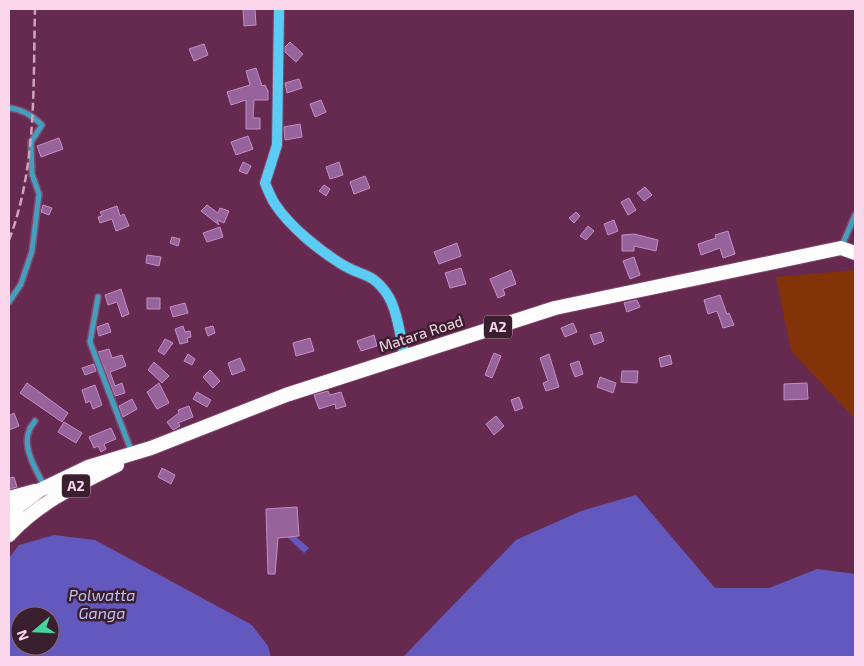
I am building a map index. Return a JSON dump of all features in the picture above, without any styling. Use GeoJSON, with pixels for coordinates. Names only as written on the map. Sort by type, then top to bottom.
{"type":"FeatureCollection","features":[{"type":"Feature","properties":{"kind":"highway","name":"Matara Road"},"geometry":{"type":"LineString","coordinates":[[9,535],[15,510],[42,488],[88,467],[151,448],[286,394],[555,308],[841,248]]}},
{"type":"Feature","properties":{"kind":"highway"},"geometry":{"type":"LineString","coordinates":[[841,248],[855,254]]}},
{"type":"Feature","properties":{"kind":"highway","name":"Matara Road"},"geometry":{"type":"LineString","coordinates":[[15,510],[56,495],[151,448]]}},
{"type":"Feature","properties":{"kind":"main road"},"geometry":{"type":"LineString","coordinates":[[279,9],[277,145],[265,183],[273,202],[282,214],[315,245],[344,266],[374,278],[388,295],[397,320],[406,357]]}},
{"type":"Feature","properties":{"kind":"street"},"geometry":{"type":"LineString","coordinates":[[9,108],[32,115],[42,125],[31,142],[32,174],[39,194],[32,251],[21,284],[9,302]]}},
{"type":"Feature","properties":{"kind":"street"},"geometry":{"type":"LineString","coordinates":[[841,248],[855,215]]}},
{"type":"Feature","properties":{"kind":"street"},"geometry":{"type":"LineString","coordinates":[[98,297],[90,342],[132,454]]}},
{"type":"Feature","properties":{"kind":"street"},"geometry":{"type":"LineString","coordinates":[[36,421],[28,432],[28,451],[42,488]]}},
{"type":"Feature","properties":{"kind":"shaded area"},"geometry":{"type":"Polygon","coordinates":[[[855,270],[855,419],[791,351],[776,277],[855,270]]]}},
{"type":"Feature","properties":{"kind":"water"},"geometry":{"type":"Polygon","coordinates":[[[636,495],[715,588],[769,588],[817,569],[855,574],[855,657],[403,657],[516,540],[581,511],[636,495]]]}},
{"type":"Feature","properties":{"kind":"water","name":"Polwatta Ganga"},"geometry":{"type":"Polygon","coordinates":[[[54,535],[95,540],[252,625],[268,646],[271,657],[9,657],[9,558],[19,545],[54,535]]]}},
{"type":"Feature","properties":{"kind":"water"},"geometry":{"type":"Polygon","coordinates":[[[287,537],[296,537],[309,548],[304,553],[287,537]]]}},
{"type":"Feature","properties":{"kind":"building"},"geometry":{"type":"Polygon","coordinates":[[[243,9],[255,9],[256,25],[244,26],[243,9]]]}},
{"type":"Feature","properties":{"kind":"building"},"geometry":{"type":"Polygon","coordinates":[[[290,42],[303,54],[296,62],[285,52],[285,47],[290,42]]]}},
{"type":"Feature","properties":{"kind":"building"},"geometry":{"type":"Polygon","coordinates":[[[204,44],[208,55],[194,61],[189,49],[204,44]]]}},
{"type":"Feature","properties":{"kind":"building"},"geometry":{"type":"Polygon","coordinates":[[[256,68],[262,86],[265,85],[268,91],[268,100],[254,100],[253,118],[260,118],[260,129],[246,129],[246,100],[231,105],[227,92],[250,85],[246,71],[256,68]]]}},
{"type":"Feature","properties":{"kind":"building"},"geometry":{"type":"Polygon","coordinates":[[[299,79],[302,88],[287,93],[285,83],[299,79]]]}},
{"type":"Feature","properties":{"kind":"building"},"geometry":{"type":"Polygon","coordinates":[[[321,100],[326,112],[315,117],[310,104],[321,100]]]}},
{"type":"Feature","properties":{"kind":"building"},"geometry":{"type":"Polygon","coordinates":[[[300,124],[302,137],[285,140],[284,127],[300,124]]]}},
{"type":"Feature","properties":{"kind":"building"},"geometry":{"type":"Polygon","coordinates":[[[248,136],[253,149],[236,155],[231,142],[248,136]]]}},
{"type":"Feature","properties":{"kind":"building"},"geometry":{"type":"Polygon","coordinates":[[[59,138],[63,149],[41,157],[37,146],[59,138]]]}},
{"type":"Feature","properties":{"kind":"building"},"geometry":{"type":"Polygon","coordinates":[[[243,162],[251,166],[247,174],[239,171],[243,162]]]}},
{"type":"Feature","properties":{"kind":"building"},"geometry":{"type":"Polygon","coordinates":[[[339,162],[343,175],[330,179],[326,167],[339,162]]]}},
{"type":"Feature","properties":{"kind":"building"},"geometry":{"type":"Polygon","coordinates":[[[365,176],[370,188],[354,194],[350,182],[365,176]]]}},
{"type":"Feature","properties":{"kind":"building"},"geometry":{"type":"Polygon","coordinates":[[[324,185],[330,189],[326,196],[319,191],[324,185]]]}},
{"type":"Feature","properties":{"kind":"building"},"geometry":{"type":"Polygon","coordinates":[[[645,187],[652,195],[644,201],[637,193],[645,187]]]}},
{"type":"Feature","properties":{"kind":"building"},"geometry":{"type":"Polygon","coordinates":[[[629,198],[636,210],[628,215],[621,202],[629,198]]]}},
{"type":"Feature","properties":{"kind":"building"},"geometry":{"type":"Polygon","coordinates":[[[43,205],[52,208],[49,215],[41,212],[43,205]]]}},
{"type":"Feature","properties":{"kind":"building"},"geometry":{"type":"Polygon","coordinates":[[[207,205],[218,213],[220,208],[229,211],[224,223],[217,220],[219,225],[201,211],[207,205]]]}},
{"type":"Feature","properties":{"kind":"building"},"geometry":{"type":"Polygon","coordinates":[[[117,206],[120,216],[124,214],[129,226],[116,231],[112,219],[100,223],[98,217],[102,216],[100,212],[117,206]]]}},
{"type":"Feature","properties":{"kind":"building"},"geometry":{"type":"Polygon","coordinates":[[[576,212],[580,216],[574,223],[569,218],[576,212]]]}},
{"type":"Feature","properties":{"kind":"building"},"geometry":{"type":"Polygon","coordinates":[[[614,220],[618,231],[608,235],[604,224],[614,220]]]}},
{"type":"Feature","properties":{"kind":"building"},"geometry":{"type":"Polygon","coordinates":[[[588,226],[594,231],[586,240],[580,236],[588,226]]]}},
{"type":"Feature","properties":{"kind":"building"},"geometry":{"type":"Polygon","coordinates":[[[220,227],[223,237],[207,242],[203,233],[220,227]]]}},
{"type":"Feature","properties":{"kind":"building"},"geometry":{"type":"Polygon","coordinates":[[[728,231],[735,254],[723,258],[720,248],[701,255],[698,244],[716,238],[715,235],[728,231]]]}},
{"type":"Feature","properties":{"kind":"building"},"geometry":{"type":"Polygon","coordinates":[[[634,234],[658,240],[656,251],[634,246],[634,251],[622,251],[622,235],[634,234]]]}},
{"type":"Feature","properties":{"kind":"building"},"geometry":{"type":"Polygon","coordinates":[[[172,237],[180,239],[178,246],[170,243],[172,237]]]}},
{"type":"Feature","properties":{"kind":"building"},"geometry":{"type":"Polygon","coordinates":[[[457,243],[461,256],[439,264],[434,252],[457,243]]]}},
{"type":"Feature","properties":{"kind":"building"},"geometry":{"type":"Polygon","coordinates":[[[147,255],[161,257],[159,266],[146,263],[147,255]]]}},
{"type":"Feature","properties":{"kind":"building"},"geometry":{"type":"Polygon","coordinates":[[[634,257],[640,275],[630,279],[623,261],[634,257]]]}},
{"type":"Feature","properties":{"kind":"building"},"geometry":{"type":"Polygon","coordinates":[[[461,268],[466,284],[450,288],[445,273],[461,268]]]}},
{"type":"Feature","properties":{"kind":"building"},"geometry":{"type":"Polygon","coordinates":[[[511,270],[516,284],[503,289],[505,295],[498,298],[490,279],[511,270]]]}},
{"type":"Feature","properties":{"kind":"building"},"geometry":{"type":"Polygon","coordinates":[[[121,289],[129,314],[122,317],[117,302],[108,305],[105,295],[121,289]]]}},
{"type":"Feature","properties":{"kind":"building"},"geometry":{"type":"Polygon","coordinates":[[[720,295],[727,314],[729,313],[734,325],[723,328],[717,311],[708,314],[704,300],[720,295]]]}},
{"type":"Feature","properties":{"kind":"building"},"geometry":{"type":"Polygon","coordinates":[[[147,298],[160,298],[160,309],[147,309],[147,298]]]}},
{"type":"Feature","properties":{"kind":"building"},"geometry":{"type":"Polygon","coordinates":[[[637,300],[640,307],[627,312],[624,303],[637,300]]]}},
{"type":"Feature","properties":{"kind":"building"},"geometry":{"type":"Polygon","coordinates":[[[185,303],[188,313],[173,317],[170,307],[185,303]]]}},
{"type":"Feature","properties":{"kind":"building"},"geometry":{"type":"Polygon","coordinates":[[[108,323],[111,332],[99,336],[97,327],[108,323]]]}},
{"type":"Feature","properties":{"kind":"building"},"geometry":{"type":"Polygon","coordinates":[[[573,323],[577,332],[565,337],[561,328],[573,323]]]}},
{"type":"Feature","properties":{"kind":"building"},"geometry":{"type":"Polygon","coordinates":[[[183,326],[185,332],[190,331],[191,337],[187,338],[188,342],[180,344],[175,329],[183,326]]]}},
{"type":"Feature","properties":{"kind":"building"},"geometry":{"type":"Polygon","coordinates":[[[213,326],[215,333],[208,336],[205,328],[213,326]]]}},
{"type":"Feature","properties":{"kind":"building"},"geometry":{"type":"Polygon","coordinates":[[[601,332],[604,341],[594,345],[590,335],[601,332]]]}},
{"type":"Feature","properties":{"kind":"building"},"geometry":{"type":"Polygon","coordinates":[[[374,335],[377,346],[361,351],[357,341],[374,335]]]}},
{"type":"Feature","properties":{"kind":"building"},"geometry":{"type":"Polygon","coordinates":[[[310,338],[314,351],[296,356],[293,343],[310,338]]]}},
{"type":"Feature","properties":{"kind":"building"},"geometry":{"type":"Polygon","coordinates":[[[165,339],[173,343],[164,355],[158,351],[165,339]]]}},
{"type":"Feature","properties":{"kind":"building"},"geometry":{"type":"Polygon","coordinates":[[[109,349],[112,358],[122,355],[126,366],[110,372],[115,386],[122,383],[125,393],[115,396],[98,352],[109,349]]]}},
{"type":"Feature","properties":{"kind":"building"},"geometry":{"type":"Polygon","coordinates":[[[494,353],[501,356],[492,378],[485,375],[494,353]]]}},
{"type":"Feature","properties":{"kind":"building"},"geometry":{"type":"Polygon","coordinates":[[[188,354],[195,359],[192,365],[184,361],[188,354]]]}},
{"type":"Feature","properties":{"kind":"building"},"geometry":{"type":"Polygon","coordinates":[[[549,354],[559,387],[546,391],[543,383],[548,381],[540,358],[549,354]]]}},
{"type":"Feature","properties":{"kind":"building"},"geometry":{"type":"Polygon","coordinates":[[[670,355],[672,364],[661,367],[659,358],[670,355]]]}},
{"type":"Feature","properties":{"kind":"building"},"geometry":{"type":"Polygon","coordinates":[[[240,358],[245,370],[232,375],[228,363],[240,358]]]}},
{"type":"Feature","properties":{"kind":"building"},"geometry":{"type":"Polygon","coordinates":[[[579,361],[583,374],[575,377],[570,364],[579,361]]]}},
{"type":"Feature","properties":{"kind":"building"},"geometry":{"type":"Polygon","coordinates":[[[154,362],[169,376],[162,383],[148,370],[154,362]]]}},
{"type":"Feature","properties":{"kind":"building"},"geometry":{"type":"Polygon","coordinates":[[[94,364],[96,371],[85,375],[82,368],[94,364]]]}},
{"type":"Feature","properties":{"kind":"building"},"geometry":{"type":"Polygon","coordinates":[[[210,370],[220,381],[213,388],[203,377],[210,370]]]}},
{"type":"Feature","properties":{"kind":"building"},"geometry":{"type":"Polygon","coordinates":[[[622,371],[638,371],[637,383],[621,382],[622,371]]]}},
{"type":"Feature","properties":{"kind":"building"},"geometry":{"type":"Polygon","coordinates":[[[600,377],[616,383],[613,393],[597,387],[600,377]]]}},
{"type":"Feature","properties":{"kind":"building"},"geometry":{"type":"Polygon","coordinates":[[[27,383],[68,413],[62,422],[20,393],[27,383]]]}},
{"type":"Feature","properties":{"kind":"building"},"geometry":{"type":"Polygon","coordinates":[[[159,383],[169,403],[157,409],[147,392],[159,383]]]}},
{"type":"Feature","properties":{"kind":"building"},"geometry":{"type":"Polygon","coordinates":[[[807,383],[808,399],[784,400],[784,384],[807,383]]]}},
{"type":"Feature","properties":{"kind":"building"},"geometry":{"type":"Polygon","coordinates":[[[95,385],[102,405],[93,409],[90,401],[86,403],[82,390],[95,385]]]}},
{"type":"Feature","properties":{"kind":"building"},"geometry":{"type":"Polygon","coordinates":[[[328,391],[330,395],[341,392],[346,406],[336,409],[335,404],[319,409],[314,395],[328,391]]]}},
{"type":"Feature","properties":{"kind":"building"},"geometry":{"type":"Polygon","coordinates":[[[197,392],[211,400],[207,407],[193,399],[197,392]]]}},
{"type":"Feature","properties":{"kind":"building"},"geometry":{"type":"Polygon","coordinates":[[[519,397],[523,408],[515,411],[511,400],[519,397]]]}},
{"type":"Feature","properties":{"kind":"building"},"geometry":{"type":"Polygon","coordinates":[[[132,399],[137,409],[123,417],[119,406],[132,399]]]}},
{"type":"Feature","properties":{"kind":"building"},"geometry":{"type":"Polygon","coordinates":[[[189,406],[193,417],[178,423],[180,426],[173,430],[167,422],[179,413],[178,410],[189,406]]]}},
{"type":"Feature","properties":{"kind":"building"},"geometry":{"type":"Polygon","coordinates":[[[14,413],[19,426],[9,430],[9,416],[14,413]]]}},
{"type":"Feature","properties":{"kind":"building"},"geometry":{"type":"Polygon","coordinates":[[[496,416],[504,426],[494,435],[486,424],[496,416]]]}},
{"type":"Feature","properties":{"kind":"building"},"geometry":{"type":"Polygon","coordinates":[[[64,422],[82,433],[76,443],[58,432],[64,422]]]}},
{"type":"Feature","properties":{"kind":"building"},"geometry":{"type":"Polygon","coordinates":[[[111,428],[116,439],[104,444],[106,449],[101,452],[98,446],[94,448],[89,437],[111,428]]]}},
{"type":"Feature","properties":{"kind":"building"},"geometry":{"type":"Polygon","coordinates":[[[162,468],[175,475],[171,484],[158,477],[162,468]]]}},
{"type":"Feature","properties":{"kind":"building"},"geometry":{"type":"Polygon","coordinates":[[[14,477],[17,487],[9,489],[9,478],[14,477]]]}},
{"type":"Feature","properties":{"kind":"building"},"geometry":{"type":"Polygon","coordinates":[[[297,507],[299,536],[278,538],[275,574],[268,574],[266,509],[297,507]]]}},
{"type":"Feature","properties":{"kind":"railway"},"geometry":{"type":"LineString","coordinates":[[9,240],[25,184],[29,155],[32,126],[35,9]]}}]}
